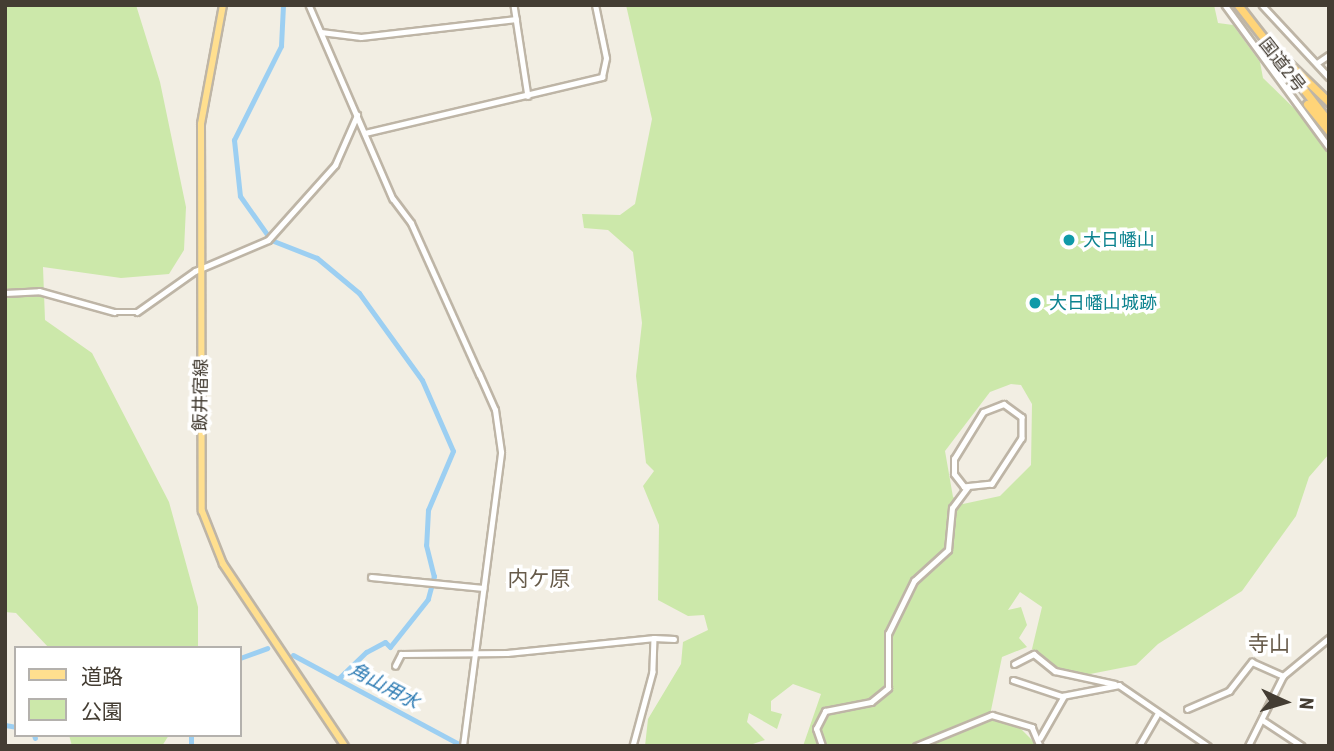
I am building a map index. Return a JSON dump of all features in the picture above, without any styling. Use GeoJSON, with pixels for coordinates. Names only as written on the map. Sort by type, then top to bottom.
{"type":"FeatureCollection","features":[{"type":"Feature","properties":{"kind":"highway","name":"国道2号"},"geometry":{"type":"LineString","coordinates":[[1238,5],[1329,122]]}},
{"type":"Feature","properties":{"kind":"highway"},"geometry":{"type":"LineString","coordinates":[[1251,25],[1329,102]]}},
{"type":"Feature","properties":{"kind":"highway"},"geometry":{"type":"LineString","coordinates":[[1300,88],[1329,131]]}},
{"type":"Feature","properties":{"kind":"main road","name":"飯井宿線"},"geometry":{"type":"LineString","coordinates":[[223,5],[201,124],[200,492],[207,530],[345,746]]}},
{"type":"Feature","properties":{"kind":"street"},"geometry":{"type":"LineString","coordinates":[[309,5],[393,199],[411,223],[498,419],[501,452],[466,745]]}},
{"type":"Feature","properties":{"kind":"street"},"geometry":{"type":"LineString","coordinates":[[514,5],[528,96]]}},
{"type":"Feature","properties":{"kind":"street"},"geometry":{"type":"LineString","coordinates":[[365,133],[528,96],[605,75],[595,5]]}},
{"type":"Feature","properties":{"kind":"street"},"geometry":{"type":"LineString","coordinates":[[1225,5],[1329,147]]}},
{"type":"Feature","properties":{"kind":"street"},"geometry":{"type":"LineString","coordinates":[[1262,5],[1329,77]]}},
{"type":"Feature","properties":{"kind":"street"},"geometry":{"type":"LineString","coordinates":[[321,32],[361,37],[516,19]]}},
{"type":"Feature","properties":{"kind":"street"},"geometry":{"type":"LineString","coordinates":[[1317,63],[1329,55]]}},
{"type":"Feature","properties":{"kind":"street"},"geometry":{"type":"LineString","coordinates":[[5,293],[39,291],[114,313],[137,312],[202,268],[254,250],[279,229],[335,165],[357,115]]}},
{"type":"Feature","properties":{"kind":"street"},"geometry":{"type":"LineString","coordinates":[[822,746],[816,729],[825,711],[871,702],[888,688],[888,634],[914,581],[948,550],[952,508],[967,488],[992,484],[1022,438],[1025,424],[1012,406],[996,404],[983,412],[954,459],[954,474],[967,488]]}},
{"type":"Feature","properties":{"kind":"street"},"geometry":{"type":"LineString","coordinates":[[371,577],[483,588]]}},
{"type":"Feature","properties":{"kind":"street"},"geometry":{"type":"LineString","coordinates":[[633,746],[653,672],[654,638]]}},
{"type":"Feature","properties":{"kind":"street"},"geometry":{"type":"LineString","coordinates":[[395,666],[401,654],[476,653],[654,638],[674,639]]}},
{"type":"Feature","properties":{"kind":"street"},"geometry":{"type":"LineString","coordinates":[[1248,746],[1264,721],[1283,676],[1329,638]]}},
{"type":"Feature","properties":{"kind":"street"},"geometry":{"type":"LineString","coordinates":[[1014,664],[1034,654],[1055,671],[1116,684],[1157,715],[1208,746]]}},
{"type":"Feature","properties":{"kind":"street"},"geometry":{"type":"LineString","coordinates":[[1187,709],[1229,691],[1252,662],[1283,676]]}},
{"type":"Feature","properties":{"kind":"street"},"geometry":{"type":"LineString","coordinates":[[1013,680],[1064,696],[1116,684]]}},
{"type":"Feature","properties":{"kind":"street"},"geometry":{"type":"LineString","coordinates":[[1040,746],[1040,738],[1064,696]]}},
{"type":"Feature","properties":{"kind":"street"},"geometry":{"type":"LineString","coordinates":[[916,746],[992,715],[1032,727],[1040,738]]}},
{"type":"Feature","properties":{"kind":"street"},"geometry":{"type":"LineString","coordinates":[[1139,746],[1157,715]]}},
{"type":"Feature","properties":{"kind":"street"},"geometry":{"type":"LineString","coordinates":[[1264,721],[1302,746]]}},
{"type":"Feature","properties":{"kind":"green space"},"geometry":{"type":"Polygon","coordinates":[[[5,5],[136,5],[160,82],[186,207],[184,250],[169,274],[121,278],[43,267],[45,320],[92,353],[169,502],[198,607],[198,646],[47,646],[16,613],[5,612],[5,5]]]}},
{"type":"Feature","properties":{"kind":"green space"},"geometry":{"type":"Polygon","coordinates":[[[626,5],[1214,5],[1218,23],[1233,25],[1260,62],[1263,78],[1306,120],[1329,155],[1329,454],[1309,477],[1296,516],[1242,591],[1158,644],[1136,665],[1085,675],[1056,670],[1032,649],[1042,607],[1020,592],[1008,610],[1021,607],[1027,625],[1019,638],[1027,647],[1002,657],[989,720],[1018,726],[1038,746],[803,746],[821,694],[793,684],[771,701],[771,711],[782,714],[777,729],[749,713],[747,722],[765,740],[747,746],[645,746],[648,719],[681,664],[683,642],[708,630],[704,615],[688,616],[658,600],[659,525],[643,486],[654,471],[646,463],[636,376],[642,323],[633,252],[608,230],[584,228],[582,214],[620,215],[635,204],[652,119],[626,5]],[[1011,384],[990,392],[945,451],[953,497],[963,504],[1000,496],[1031,465],[1032,404],[1021,385],[1011,384]]]}},
{"type":"Feature","properties":{"kind":"green space"},"geometry":{"type":"Polygon","coordinates":[[[70,737],[168,737],[162,746],[72,746],[70,737]]]}},
{"type":"Feature","properties":{"kind":"waterway"},"geometry":{"type":"LineString","coordinates":[[283,5],[281,46],[234,140],[240,196],[271,240],[317,258],[359,293],[422,380],[453,451],[428,510],[426,545],[434,576],[428,599],[390,647],[385,642],[366,652],[338,679]]}},
{"type":"Feature","properties":{"kind":"waterway","name":"角山用水"},"geometry":{"type":"LineString","coordinates":[[242,657],[267,648]]}},
{"type":"Feature","properties":{"kind":"waterway","name":"角山用水"},"geometry":{"type":"LineString","coordinates":[[293,655],[459,744]]}},
{"type":"Feature","properties":{"kind":"waterway","name":"角山用水"},"geometry":{"type":"LineString","coordinates":[[5,725],[14,727]]}},
{"type":"Feature","properties":{"kind":"waterway","name":"角山用水"},"geometry":{"type":"LineString","coordinates":[[191,737],[191,746]]}},
{"type":"Feature","properties":{"kind":"place","name":"大日幡山"},"geometry":{"type":"Point","coordinates":[1069,240]}},
{"type":"Feature","properties":{"kind":"place","name":"大日幡山城跡"},"geometry":{"type":"Point","coordinates":[1035,303]}},
{"type":"Feature","properties":{"kind":"district","name":"内ケ原"},"geometry":{"type":"Point","coordinates":[539,579]}},
{"type":"Feature","properties":{"kind":"district","name":"寺山"},"geometry":{"type":"Point","coordinates":[1269,644]}}]}
